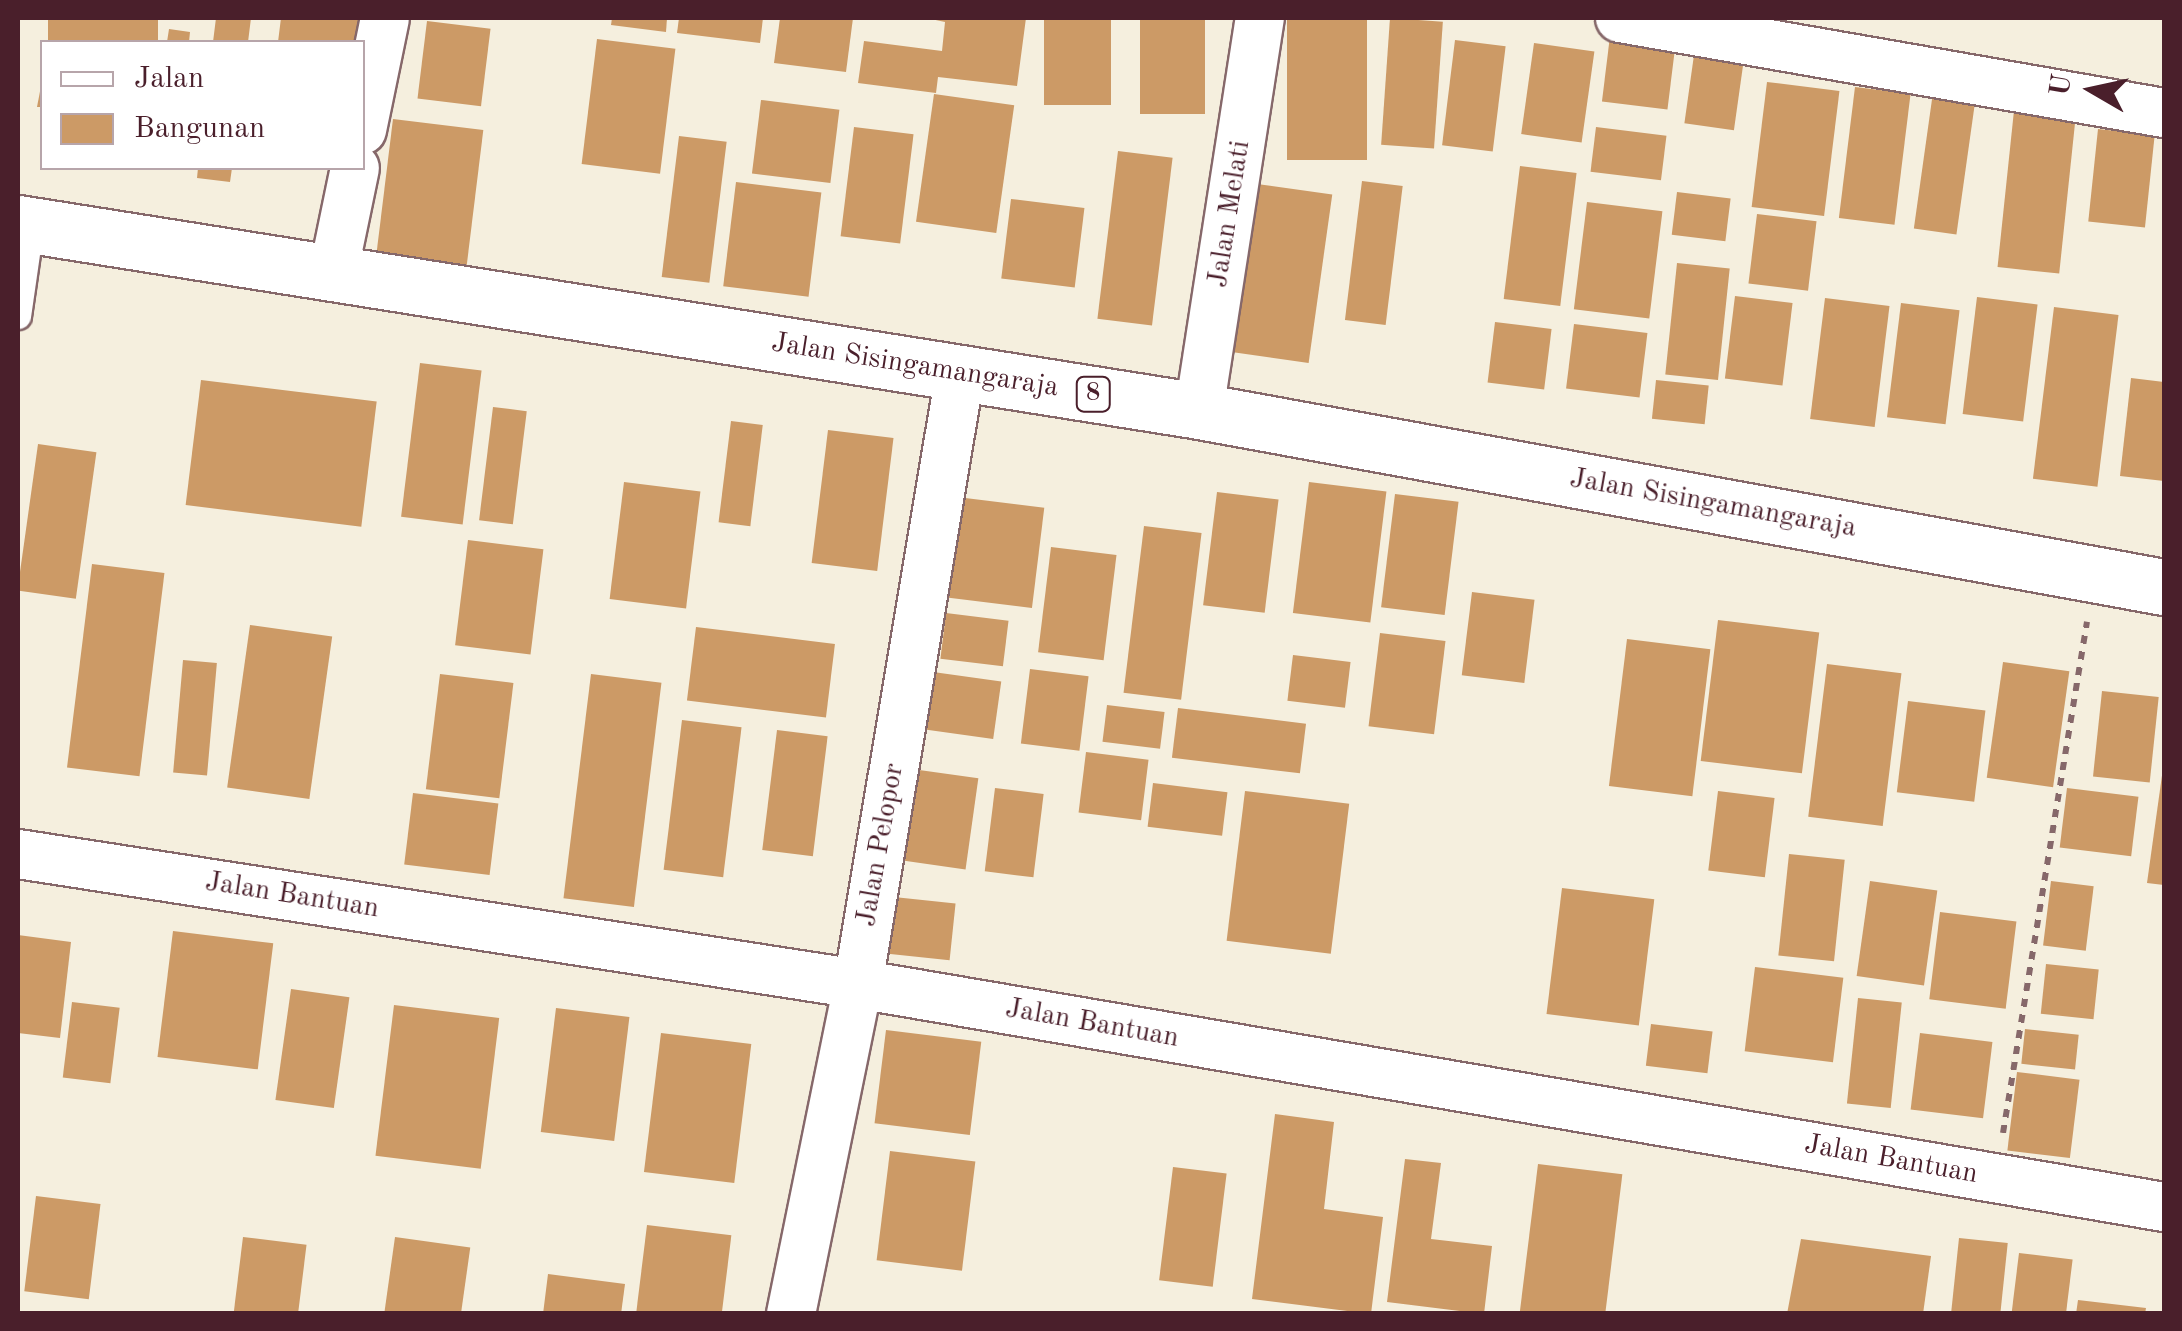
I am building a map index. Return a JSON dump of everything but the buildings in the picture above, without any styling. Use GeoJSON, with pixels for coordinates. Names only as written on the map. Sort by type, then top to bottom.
{"type":"FeatureCollection","features":[{"type":"Feature","properties":{"kind":"highway","name":"Jalan Sisingamangaraja"},"geometry":{"type":"LineString","coordinates":[[24,225],[1200,411],[2164,586]]}},
{"type":"Feature","properties":{"kind":"street"},"geometry":{"type":"LineString","coordinates":[[365,116],[386,18]]}},
{"type":"Feature","properties":{"kind":"street","name":"Jalan Melati"},"geometry":{"type":"LineString","coordinates":[[1200,411],[1260,18]]}},
{"type":"Feature","properties":{"kind":"street"},"geometry":{"type":"LineString","coordinates":[[1648,20],[2164,113]]}},
{"type":"Feature","properties":{"kind":"street"},"geometry":{"type":"LineString","coordinates":[[333,274],[355,170]]}},
{"type":"Feature","properties":{"kind":"street","name":"Jalan Pelopor"},"geometry":{"type":"LineString","coordinates":[[791,1314],[858,984],[960,374]]}},
{"type":"Feature","properties":{"kind":"street","name":"Jalan Bantuan"},"geometry":{"type":"LineString","coordinates":[[18,854],[858,984],[2164,1208]]}},
{"type":"Feature","properties":{"kind":"lane"},"geometry":{"type":"LineString","coordinates":[[18,316],[24,225]]}},
{"type":"Feature","properties":{"kind":"path"},"geometry":{"type":"LineString","coordinates":[[1994,1178],[2093,574]]}}]}
